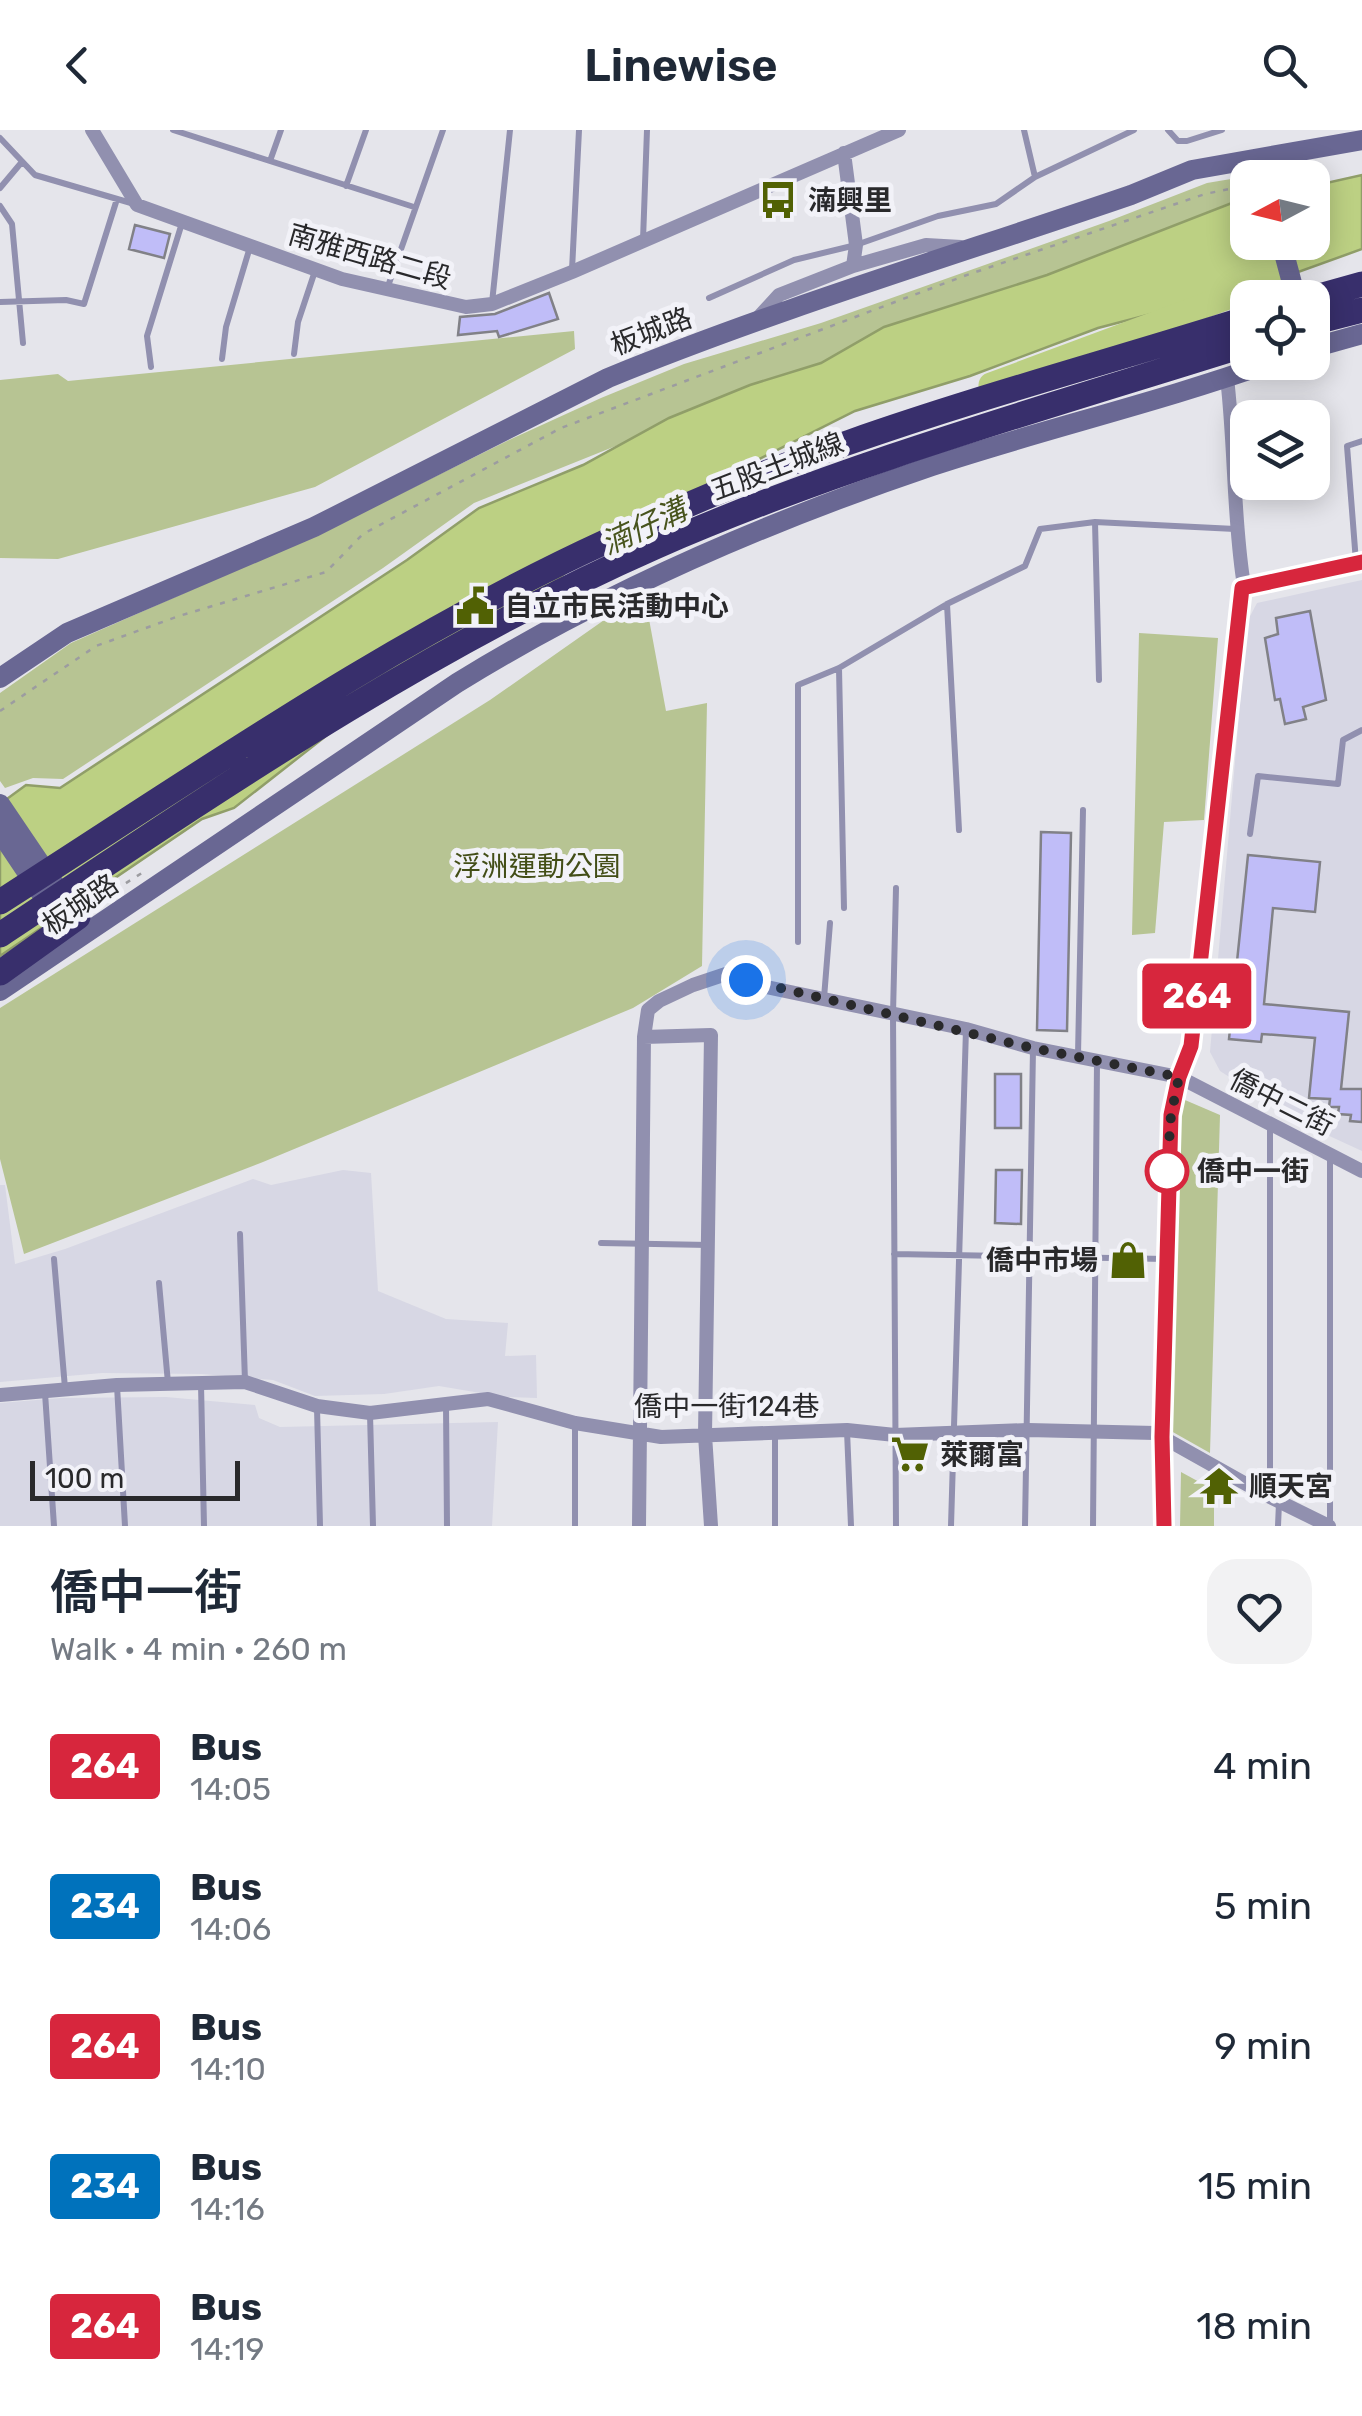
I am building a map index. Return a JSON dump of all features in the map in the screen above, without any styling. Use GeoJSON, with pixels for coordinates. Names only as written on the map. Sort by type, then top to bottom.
{"type":"FeatureCollection","features":[{"type":"Feature","properties":{"kind":"highway"},"geometry":{"type":"LineString","coordinates":[[1330,293],[1362,284]]}},
{"type":"Feature","properties":{"kind":"highway"},"geometry":{"type":"LineString","coordinates":[[1330,318],[1362,310]]}},
{"type":"Feature","properties":{"kind":"highway","name":"五股土城線"},"geometry":{"type":"LineString","coordinates":[[0,902],[368,670],[495,596],[604,542],[849,442],[1230,324]]}},
{"type":"Feature","properties":{"kind":"highway","name":"五股土城線"},"geometry":{"type":"LineString","coordinates":[[0,935],[394,684],[535,604],[612,567],[813,482],[1230,350]]}},
{"type":"Feature","properties":{"kind":"highway"},"geometry":{"type":"LineString","coordinates":[[0,972],[70,927]]}},
{"type":"Feature","properties":{"kind":"street"},"geometry":{"type":"LineString","coordinates":[[92,130],[137,205]]}},
{"type":"Feature","properties":{"kind":"street","name":"南雅西路二段"},"geometry":{"type":"LineString","coordinates":[[137,205],[316,270],[386,290],[450,306],[492,304],[899,130]]}},
{"type":"Feature","properties":{"kind":"street","name":"板城路"},"geometry":{"type":"LineString","coordinates":[[1289,160],[1362,140]]}},
{"type":"Feature","properties":{"kind":"street"},"geometry":{"type":"LineString","coordinates":[[844,153],[856,245],[853,266]]}},
{"type":"Feature","properties":{"kind":"street","name":"板城路"},"geometry":{"type":"LineString","coordinates":[[0,678],[67,633],[314,527],[608,378],[756,320],[1131,195],[1192,170],[1230,169]]}},
{"type":"Feature","properties":{"kind":"street"},"geometry":{"type":"LineString","coordinates":[[756,320],[779,296],[853,266],[926,245],[978,247]]}},
{"type":"Feature","properties":{"kind":"street"},"geometry":{"type":"LineString","coordinates":[[1330,343],[1362,334]]}},
{"type":"Feature","properties":{"kind":"street","name":"板城路"},"geometry":{"type":"LineString","coordinates":[[0,992],[70,927],[178,872],[301,785],[528,638],[752,533],[934,466],[1230,377]]}},
{"type":"Feature","properties":{"kind":"street"},"geometry":{"type":"LineString","coordinates":[[1164,1526],[1162,1437],[1171,1115],[1191,1046],[1242,588],[1227,378]]}},
{"type":"Feature","properties":{"kind":"street"},"geometry":{"type":"LineString","coordinates":[[1242,588],[1359,563]]}},
{"type":"Feature","properties":{"kind":"street"},"geometry":{"type":"LineString","coordinates":[[0,804],[70,927]]}},
{"type":"Feature","properties":{"kind":"street"},"geometry":{"type":"LineString","coordinates":[[0,832],[70,927]]}},
{"type":"Feature","properties":{"kind":"street","name":"僑中二街"},"geometry":{"type":"LineString","coordinates":[[644,1037],[648,1010],[658,1001],[726,974],[1032,1048],[1179,1077],[1362,1170]]}},
{"type":"Feature","properties":{"kind":"street"},"geometry":{"type":"LineString","coordinates":[[640,1526],[644,1037],[712,1035],[706,1436],[711,1526]]}},
{"type":"Feature","properties":{"kind":"street","name":"僑中一街124巷"},"geometry":{"type":"LineString","coordinates":[[0,1395],[117,1385],[246,1382],[316,1406],[370,1413],[488,1399],[640,1435],[847,1430],[895,1435],[1028,1430],[1155,1433],[1162,1437]]}},
{"type":"Feature","properties":{"kind":"street"},"geometry":{"type":"LineString","coordinates":[[1162,1437],[1330,1526]]}},
{"type":"Feature","properties":{"kind":"lane"},"geometry":{"type":"LineString","coordinates":[[174,130],[197,134],[414,208]]}},
{"type":"Feature","properties":{"kind":"lane"},"geometry":{"type":"LineString","coordinates":[[270,161],[281,130]]}},
{"type":"Feature","properties":{"kind":"lane"},"geometry":{"type":"LineString","coordinates":[[346,186],[366,130]]}},
{"type":"Feature","properties":{"kind":"lane"},"geometry":{"type":"LineString","coordinates":[[386,290],[444,130]]}},
{"type":"Feature","properties":{"kind":"lane"},"geometry":{"type":"LineString","coordinates":[[492,304],[510,130]]}},
{"type":"Feature","properties":{"kind":"lane"},"geometry":{"type":"LineString","coordinates":[[572,272],[579,130]]}},
{"type":"Feature","properties":{"kind":"lane"},"geometry":{"type":"LineString","coordinates":[[643,241],[647,130]]}},
{"type":"Feature","properties":{"kind":"lane"},"geometry":{"type":"LineString","coordinates":[[1024,130],[1035,177]]}},
{"type":"Feature","properties":{"kind":"lane"},"geometry":{"type":"LineString","coordinates":[[708,298],[794,260],[856,245],[938,216],[996,204],[1035,177],[1134,130]]}},
{"type":"Feature","properties":{"kind":"lane"},"geometry":{"type":"LineString","coordinates":[[1168,130],[1178,140],[1188,141],[1222,130]]}},
{"type":"Feature","properties":{"kind":"lane","name":"南雅西路二段"},"geometry":{"type":"LineString","coordinates":[[0,138],[21,164],[35,174],[137,205]]}},
{"type":"Feature","properties":{"kind":"lane"},"geometry":{"type":"LineString","coordinates":[[0,188],[21,164]]}},
{"type":"Feature","properties":{"kind":"lane"},"geometry":{"type":"LineString","coordinates":[[0,302],[84,304],[116,199]]}},
{"type":"Feature","properties":{"kind":"lane"},"geometry":{"type":"LineString","coordinates":[[0,206],[12,224],[24,343]]}},
{"type":"Feature","properties":{"kind":"lane"},"geometry":{"type":"LineString","coordinates":[[150,367],[147,336],[182,221]]}},
{"type":"Feature","properties":{"kind":"lane"},"geometry":{"type":"LineString","coordinates":[[222,359],[226,327],[250,246]]}},
{"type":"Feature","properties":{"kind":"lane"},"geometry":{"type":"LineString","coordinates":[[294,354],[298,322],[316,270]]}},
{"type":"Feature","properties":{"kind":"lane"},"geometry":{"type":"LineString","coordinates":[[1359,563],[1347,446],[1362,441]]}},
{"type":"Feature","properties":{"kind":"lane"},"geometry":{"type":"LineString","coordinates":[[798,942],[798,685],[839,668],[946,604],[1025,566],[1040,528],[1095,522],[1236,529]]}},
{"type":"Feature","properties":{"kind":"lane"},"geometry":{"type":"LineString","coordinates":[[1095,522],[1098,680]]}},
{"type":"Feature","properties":{"kind":"lane"},"geometry":{"type":"LineString","coordinates":[[946,604],[959,830]]}},
{"type":"Feature","properties":{"kind":"lane"},"geometry":{"type":"LineString","coordinates":[[839,668],[844,908]]}},
{"type":"Feature","properties":{"kind":"lane"},"geometry":{"type":"LineString","coordinates":[[1250,834],[1258,776],[1338,784],[1343,740],[1362,730]]}},
{"type":"Feature","properties":{"kind":"lane"},"geometry":{"type":"LineString","coordinates":[[1078,1056],[1083,810]]}},
{"type":"Feature","properties":{"kind":"lane"},"geometry":{"type":"LineString","coordinates":[[896,888],[896,1526]]}},
{"type":"Feature","properties":{"kind":"lane"},"geometry":{"type":"LineString","coordinates":[[824,999],[830,923]]}},
{"type":"Feature","properties":{"kind":"lane"},"geometry":{"type":"LineString","coordinates":[[0,964],[70,927]]}},
{"type":"Feature","properties":{"kind":"lane"},"geometry":{"type":"LineString","coordinates":[[951,1526],[966,1030]]}},
{"type":"Feature","properties":{"kind":"lane"},"geometry":{"type":"LineString","coordinates":[[1025,1526],[1032,1048]]}},
{"type":"Feature","properties":{"kind":"lane"},"geometry":{"type":"LineString","coordinates":[[1093,1526],[1097,1060]]}},
{"type":"Feature","properties":{"kind":"lane"},"geometry":{"type":"LineString","coordinates":[[1270,1124],[1274,1499],[1278,1526]]}},
{"type":"Feature","properties":{"kind":"lane"},"geometry":{"type":"LineString","coordinates":[[1330,1155],[1330,1526]]}},
{"type":"Feature","properties":{"kind":"lane"},"geometry":{"type":"LineString","coordinates":[[240,1234],[246,1382]]}},
{"type":"Feature","properties":{"kind":"lane"},"geometry":{"type":"LineString","coordinates":[[601,1243],[710,1246]]}},
{"type":"Feature","properties":{"kind":"lane"},"geometry":{"type":"LineString","coordinates":[[894,1254],[1166,1259]]}},
{"type":"Feature","properties":{"kind":"lane"},"geometry":{"type":"LineString","coordinates":[[54,1259],[65,1390]]}},
{"type":"Feature","properties":{"kind":"lane"},"geometry":{"type":"LineString","coordinates":[[160,1283],[168,1384]]}},
{"type":"Feature","properties":{"kind":"lane"},"geometry":{"type":"LineString","coordinates":[[201,1383],[204,1526]]}},
{"type":"Feature","properties":{"kind":"lane"},"geometry":{"type":"LineString","coordinates":[[117,1385],[126,1526]]}},
{"type":"Feature","properties":{"kind":"lane"},"geometry":{"type":"LineString","coordinates":[[45,1391],[54,1526]]}},
{"type":"Feature","properties":{"kind":"lane"},"geometry":{"type":"LineString","coordinates":[[446,1403],[447,1526]]}},
{"type":"Feature","properties":{"kind":"lane"},"geometry":{"type":"LineString","coordinates":[[316,1406],[320,1526]]}},
{"type":"Feature","properties":{"kind":"lane"},"geometry":{"type":"LineString","coordinates":[[370,1413],[373,1526]]}},
{"type":"Feature","properties":{"kind":"lane"},"geometry":{"type":"LineString","coordinates":[[575,1422],[575,1526]]}},
{"type":"Feature","properties":{"kind":"lane"},"geometry":{"type":"LineString","coordinates":[[847,1430],[851,1526]]}},
{"type":"Feature","properties":{"kind":"lane"},"geometry":{"type":"LineString","coordinates":[[774,1526],[775,1434]]}},
{"type":"Feature","properties":{"kind":"path"},"geometry":{"type":"LineString","coordinates":[[0,711],[96,646],[179,616],[326,572],[362,534],[561,428],[964,276],[1230,189]]}},
{"type":"Feature","properties":{"kind":"path"},"geometry":{"type":"LineString","coordinates":[[70,927],[152,866]]}},
{"type":"Feature","properties":{"kind":"shaded area"},"geometry":{"type":"Polygon","coordinates":[[[1362,175],[1362,249],[1276,280],[1230,280],[1230,293],[1098,328],[970,376],[855,411],[630,524],[531,599],[340,725],[234,808],[202,819],[0,956],[0,804],[26,785],[60,788],[407,560],[479,508],[583,465],[669,418],[750,385],[821,363],[884,327],[1047,275],[1230,204],[1230,260],[1330,260],[1330,182],[1362,175]]]}},
{"type":"Feature","properties":{"kind":"shaded area"},"geometry":{"type":"Polygon","coordinates":[[[1362,580],[1362,1151],[1299,1122],[1220,1071],[1210,1052],[1247,622],[1257,603],[1362,580]]]}},
{"type":"Feature","properties":{"kind":"shaded area"},"geometry":{"type":"Polygon","coordinates":[[[343,1170],[371,1173],[378,1291],[446,1319],[508,1323],[505,1356],[536,1355],[537,1398],[504,1397],[439,1386],[384,1394],[315,1396],[273,1380],[202,1374],[102,1373],[0,1382],[0,1185],[5,1185],[15,1264],[253,1179],[271,1185],[343,1170]]]}},
{"type":"Feature","properties":{"kind":"shaded area"},"geometry":{"type":"Polygon","coordinates":[[[166,1397],[255,1405],[259,1418],[280,1427],[498,1422],[492,1526],[0,1526],[0,1403],[166,1397]]]}},
{"type":"Feature","properties":{"kind":"green space"},"geometry":{"type":"Polygon","coordinates":[[[1230,179],[1230,208],[474,503],[383,568],[63,779],[33,778],[5,788],[0,781],[0,693],[71,643],[329,529],[601,398],[684,364],[821,323],[1207,183],[1230,179]]]}},
{"type":"Feature","properties":{"kind":"green space"},"geometry":{"type":"Polygon","coordinates":[[[574,331],[575,349],[315,487],[58,559],[0,558],[0,380],[58,374],[68,381],[574,331]]]}},
{"type":"Feature","properties":{"kind":"green space","name":"浮洲運動公園"},"geometry":{"type":"Polygon","coordinates":[[[644,592],[666,711],[707,703],[702,966],[633,1008],[263,1162],[24,1254],[0,1159],[0,1008],[490,700],[644,592]]]}},
{"type":"Feature","properties":{"kind":"green space"},"geometry":{"type":"Polygon","coordinates":[[[1139,633],[1218,638],[1204,820],[1164,822],[1155,933],[1132,935],[1139,633]]]}},
{"type":"Feature","properties":{"kind":"green space"},"geometry":{"type":"Polygon","coordinates":[[[1185,1100],[1220,1115],[1210,1453],[1171,1431],[1179,1114],[1185,1100]]]}},
{"type":"Feature","properties":{"kind":"green space"},"geometry":{"type":"Polygon","coordinates":[[[1181,1472],[1214,1490],[1214,1526],[1180,1526],[1181,1472]]]}},
{"type":"Feature","properties":{"kind":"building"},"geometry":{"type":"Polygon","coordinates":[[[135,225],[170,234],[164,258],[129,249],[135,225]]]}},
{"type":"Feature","properties":{"kind":"building"},"geometry":{"type":"Polygon","coordinates":[[[549,293],[558,319],[499,337],[497,331],[458,335],[460,317],[495,314],[549,293]]]}},
{"type":"Feature","properties":{"kind":"building"},"geometry":{"type":"Polygon","coordinates":[[[1310,611],[1326,700],[1303,707],[1306,719],[1285,724],[1280,699],[1275,700],[1265,638],[1278,634],[1276,618],[1310,611]]]}},
{"type":"Feature","properties":{"kind":"building"},"geometry":{"type":"Polygon","coordinates":[[[1041,832],[1071,833],[1067,1031],[1037,1030],[1041,832]]]}},
{"type":"Feature","properties":{"kind":"building"},"geometry":{"type":"Polygon","coordinates":[[[1248,855],[1320,862],[1315,912],[1273,908],[1264,1004],[1349,1012],[1341,1089],[1362,1089],[1362,1122],[1350,1121],[1351,1115],[1338,1114],[1339,1107],[1329,1107],[1330,1099],[1309,1098],[1315,1038],[1262,1034],[1261,1042],[1229,1039],[1248,855]]]}},
{"type":"Feature","properties":{"kind":"building"},"geometry":{"type":"Polygon","coordinates":[[[995,1074],[1021,1074],[1021,1128],[995,1128],[995,1074]]]}},
{"type":"Feature","properties":{"kind":"building"},"geometry":{"type":"Polygon","coordinates":[[[996,1170],[1022,1170],[1021,1224],[995,1223],[996,1170]]]}},
{"type":"Feature","properties":{"kind":"waterway","name":"湳仔溝"},"geometry":{"type":"LineString","coordinates":[[991,385],[1287,275]]}},
{"type":"Feature","properties":{"kind":"bus line","name":"264"},"geometry":{"type":"LineString","coordinates":[[1164,1526],[1162,1437],[1171,1115],[1191,1046],[1242,588],[1362,562]]}},
{"type":"Feature","properties":{"kind":"place","name":"湳興里"},"geometry":{"type":"Point","coordinates":[778,200]}},
{"type":"Feature","properties":{"kind":"place","name":"自立市民活動中心"},"geometry":{"type":"Point","coordinates":[475,606]}},
{"type":"Feature","properties":{"kind":"place","name":"僑中一街"},"geometry":{"type":"Point","coordinates":[1167,1171]}},
{"type":"Feature","properties":{"kind":"place","name":"僑中市場"},"geometry":{"type":"Point","coordinates":[1128,1260]}},
{"type":"Feature","properties":{"kind":"place","name":"萊爾富"},"geometry":{"type":"Point","coordinates":[910,1454]}},
{"type":"Feature","properties":{"kind":"place","name":"順天宮"},"geometry":{"type":"Point","coordinates":[1219,1486]}},
{"type":"Feature","properties":{"kind":"route"},"geometry":{"type":"LineString","coordinates":[[746,980],[1032,1048],[1179,1077],[1171,1115],[1167,1171]]}}]}
